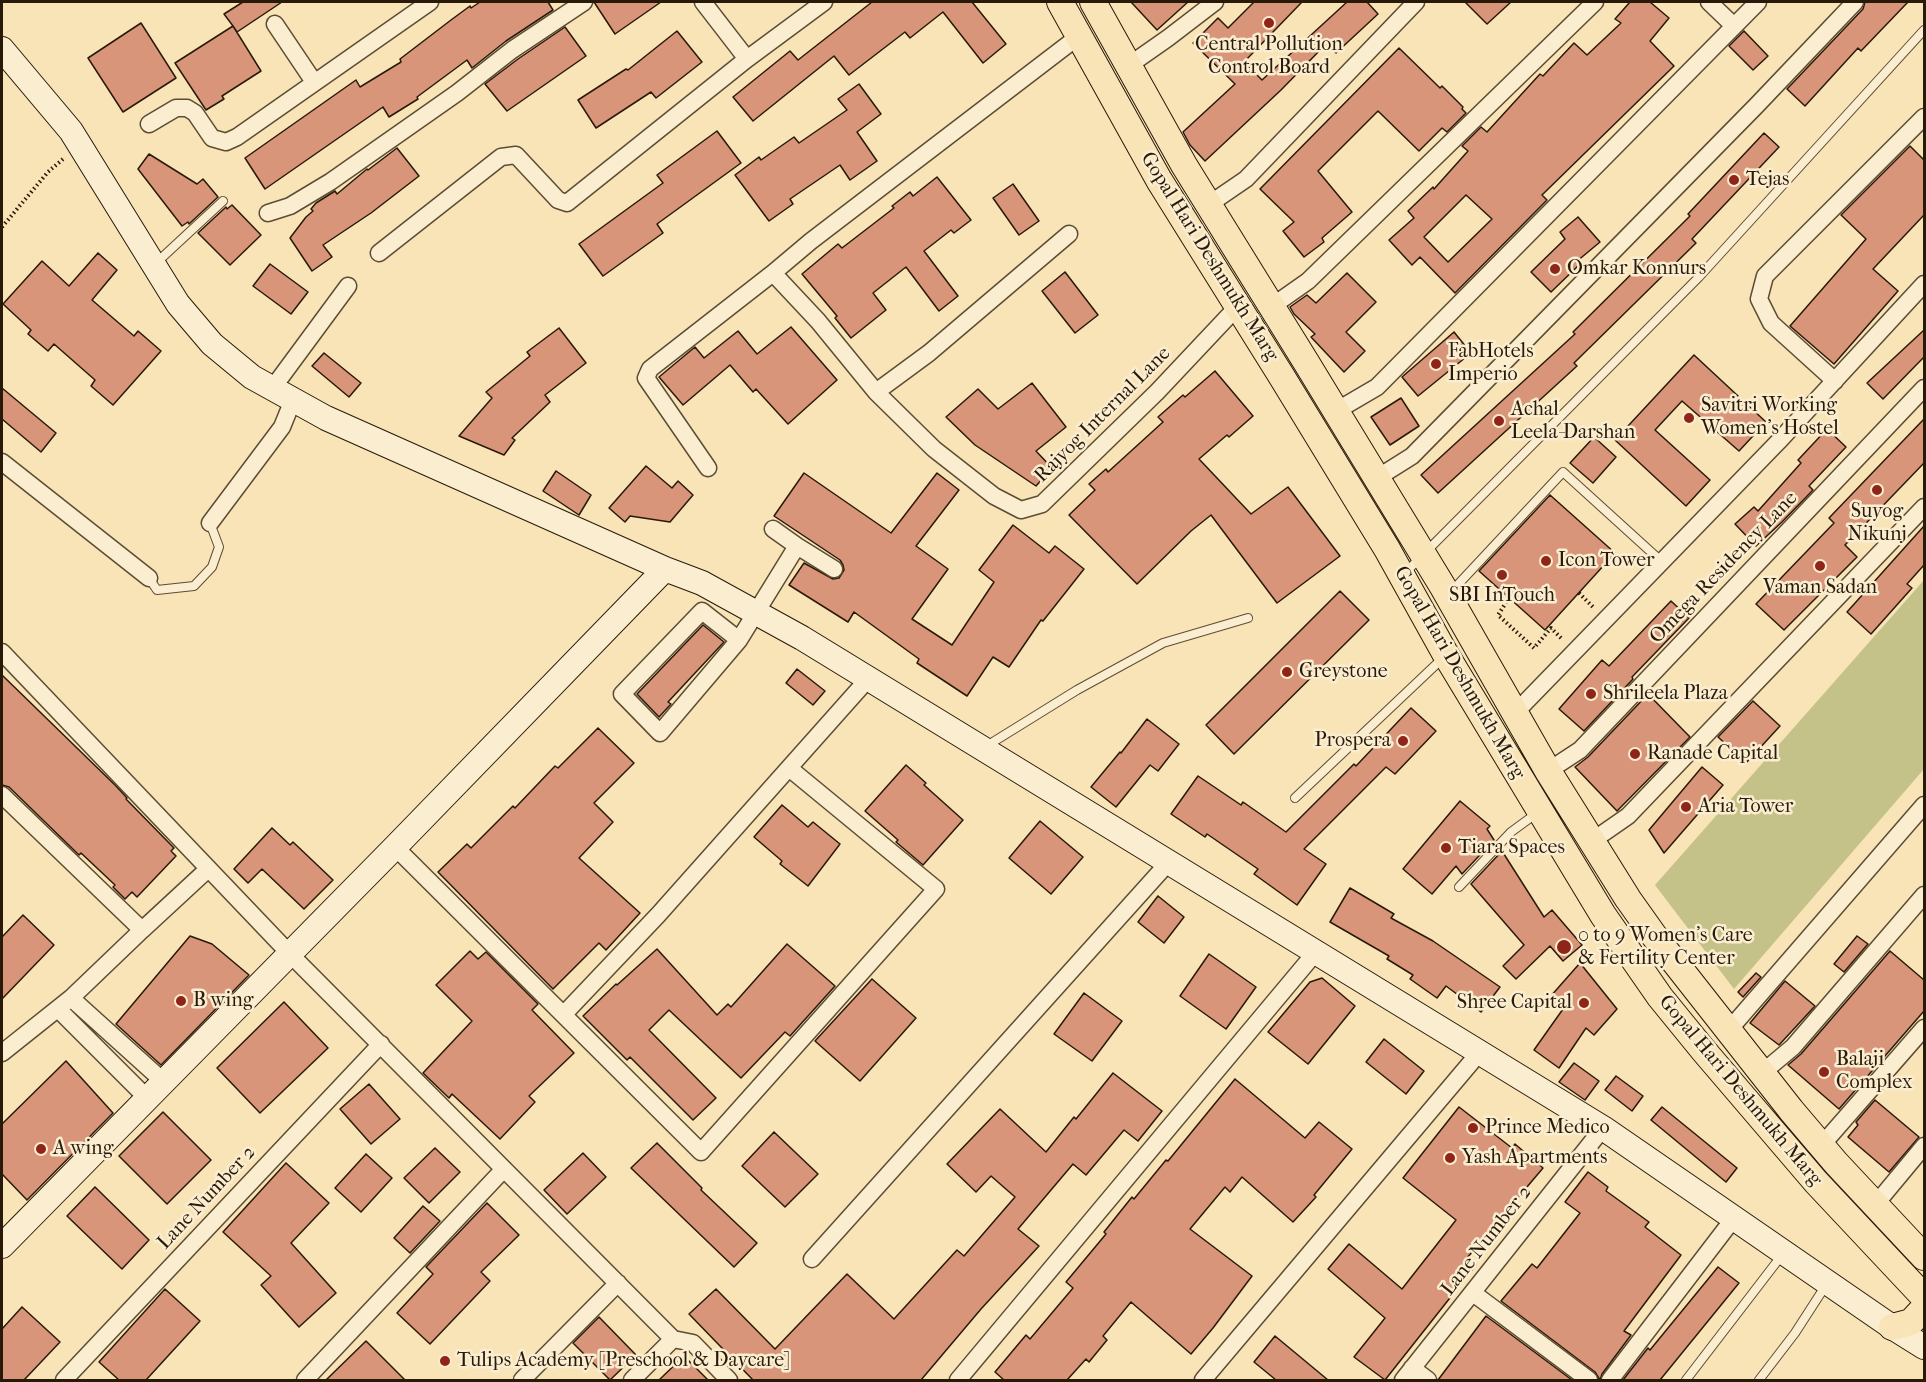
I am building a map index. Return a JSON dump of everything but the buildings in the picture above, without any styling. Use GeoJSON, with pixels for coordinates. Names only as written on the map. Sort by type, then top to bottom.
{"type":"FeatureCollection","features":[{"type":"Feature","properties":{"kind":"main road","name":"Gopal Hari Deshmukh Marg"},"geometry":{"type":"LineString","coordinates":[[1060,2],[1159,180],[1402,576],[1446,655],[1604,915],[1660,996],[1816,1182],[1924,1297]]}},
{"type":"Feature","properties":{"kind":"main road","name":"Gopal Hari Deshmukh Marg"},"geometry":{"type":"LineString","coordinates":[[1093,2],[1184,165],[1448,596],[1548,771],[1654,937],[1821,1146],[1924,1257]]}},
{"type":"Feature","properties":{"kind":"main road"},"geometry":{"type":"LineString","coordinates":[[1892,1327],[1911,1322],[1924,1308]]}},
{"type":"Feature","properties":{"kind":"street"},"geometry":{"type":"LineString","coordinates":[[149,124],[176,108],[187,108],[195,113],[212,138],[225,142],[237,136],[430,2]]}},
{"type":"Feature","properties":{"kind":"street"},"geometry":{"type":"LineString","coordinates":[[268,213],[290,206],[330,182],[457,93],[512,50],[584,2]]}},
{"type":"Feature","properties":{"kind":"street"},"geometry":{"type":"LineString","coordinates":[[703,2],[747,59]]}},
{"type":"Feature","properties":{"kind":"street"},"geometry":{"type":"LineString","coordinates":[[380,253],[501,157],[516,155],[558,200],[567,203],[747,59],[824,2]]}},
{"type":"Feature","properties":{"kind":"street"},"geometry":{"type":"LineString","coordinates":[[1128,66],[1215,2]]}},
{"type":"Feature","properties":{"kind":"street"},"geometry":{"type":"LineString","coordinates":[[1208,205],[1246,179],[1416,2]]}},
{"type":"Feature","properties":{"kind":"street"},"geometry":{"type":"LineString","coordinates":[[1271,307],[1308,281],[1595,2]]}},
{"type":"Feature","properties":{"kind":"street"},"geometry":{"type":"LineString","coordinates":[[1709,2],[1734,26]]}},
{"type":"Feature","properties":{"kind":"street"},"geometry":{"type":"LineString","coordinates":[[1336,411],[1377,387],[1758,2]]}},
{"type":"Feature","properties":{"kind":"street"},"geometry":{"type":"LineString","coordinates":[[1377,478],[1412,456],[1855,2]]}},
{"type":"Feature","properties":{"kind":"street"},"geometry":{"type":"LineString","coordinates":[[275,24],[314,82]]}},
{"type":"Feature","properties":{"kind":"street"},"geometry":{"type":"LineString","coordinates":[[708,468],[646,378],[650,369],[811,241],[1079,36]]}},
{"type":"Feature","properties":{"kind":"street"},"geometry":{"type":"LineString","coordinates":[[2,50],[71,131],[178,304],[212,344],[252,377],[326,418],[702,584],[802,638],[1603,1128],[1924,1347]]}},
{"type":"Feature","properties":{"kind":"street"},"geometry":{"type":"LineString","coordinates":[[1835,381],[1771,323],[1759,299],[1765,276],[1924,117]]}},
{"type":"Feature","properties":{"kind":"street"},"geometry":{"type":"LineString","coordinates":[[876,392],[928,353],[1069,234]]}},
{"type":"Feature","properties":{"kind":"street","name":"Rajyog Internal Lane"},"geometry":{"type":"LineString","coordinates":[[773,273],[818,321],[876,392],[934,449],[994,496],[1021,510],[1042,504],[1157,392],[1238,306]]}},
{"type":"Feature","properties":{"kind":"street"},"geometry":{"type":"LineString","coordinates":[[1514,714],[1835,381],[1924,284]]}},
{"type":"Feature","properties":{"kind":"street"},"geometry":{"type":"LineString","coordinates":[[210,523],[282,427],[283,394],[348,286]]}},
{"type":"Feature","properties":{"kind":"street","name":"Omega Residency Lane"},"geometry":{"type":"LineString","coordinates":[[1548,771],[1580,750],[1924,388]]}},
{"type":"Feature","properties":{"kind":"street"},"geometry":{"type":"LineString","coordinates":[[2,462],[149,578]]}},
{"type":"Feature","properties":{"kind":"street"},"geometry":{"type":"LineString","coordinates":[[1592,841],[1628,816],[1924,507]]}},
{"type":"Feature","properties":{"kind":"street"},"geometry":{"type":"LineString","coordinates":[[773,529],[834,569]]}},
{"type":"Feature","properties":{"kind":"street"},"geometry":{"type":"LineString","coordinates":[[739,640],[702,611],[622,694],[660,733],[739,640],[754,612],[797,546]]}},
{"type":"Feature","properties":{"kind":"street"},"geometry":{"type":"LineString","coordinates":[[2,1246],[396,847],[665,569]]}},
{"type":"Feature","properties":{"kind":"street"},"geometry":{"type":"LineString","coordinates":[[2,652],[289,953],[673,1339],[693,1343],[729,1380]]}},
{"type":"Feature","properties":{"kind":"street"},"geometry":{"type":"LineString","coordinates":[[564,1014],[658,915],[868,679]]}},
{"type":"Feature","properties":{"kind":"street"},"geometry":{"type":"LineString","coordinates":[[396,847],[701,1152],[936,889],[789,768]]}},
{"type":"Feature","properties":{"kind":"street"},"geometry":{"type":"LineString","coordinates":[[2,795],[142,930]]}},
{"type":"Feature","properties":{"kind":"street"},"geometry":{"type":"LineString","coordinates":[[1728,1031],[1924,806]]}},
{"type":"Feature","properties":{"kind":"street"},"geometry":{"type":"LineString","coordinates":[[812,1259],[1168,863]]}},
{"type":"Feature","properties":{"kind":"street"},"geometry":{"type":"LineString","coordinates":[[2,1053],[64,1004],[208,869]]}},
{"type":"Feature","properties":{"kind":"street"},"geometry":{"type":"LineString","coordinates":[[1762,1073],[1794,1047],[1924,895]]}},
{"type":"Feature","properties":{"kind":"street"},"geometry":{"type":"LineString","coordinates":[[958,1380],[1316,953]]}},
{"type":"Feature","properties":{"kind":"street"},"geometry":{"type":"LineString","coordinates":[[64,1004],[155,1090]]}},
{"type":"Feature","properties":{"kind":"street"},"geometry":{"type":"LineString","coordinates":[[64,1004],[155,1090]]}},
{"type":"Feature","properties":{"kind":"street"},"geometry":{"type":"LineString","coordinates":[[1821,1146],[1924,1028]]}},
{"type":"Feature","properties":{"kind":"street","name":"Lane Number 2"},"geometry":{"type":"LineString","coordinates":[[64,1380],[381,1044]]}},
{"type":"Feature","properties":{"kind":"street"},"geometry":{"type":"LineString","coordinates":[[1203,1380],[1479,1053]]}},
{"type":"Feature","properties":{"kind":"street","name":"Lane Number 2"},"geometry":{"type":"LineString","coordinates":[[1408,1374],[1603,1128]]}},
{"type":"Feature","properties":{"kind":"street"},"geometry":{"type":"LineString","coordinates":[[1875,1205],[1924,1146]]}},
{"type":"Feature","properties":{"kind":"street"},"geometry":{"type":"LineString","coordinates":[[305,1380],[504,1169]]}},
{"type":"Feature","properties":{"kind":"street"},"geometry":{"type":"LineString","coordinates":[[1610,1380],[1734,1218]]}},
{"type":"Feature","properties":{"kind":"street"},"geometry":{"type":"LineString","coordinates":[[522,1380],[618,1283]]}},
{"type":"Feature","properties":{"kind":"street"},"geometry":{"type":"LineString","coordinates":[[1473,1293],[1589,1380]]}},
{"type":"Feature","properties":{"kind":"street"},"geometry":{"type":"LineString","coordinates":[[632,1380],[673,1339]]}},
{"type":"Feature","properties":{"kind":"street"},"geometry":{"type":"LineString","coordinates":[[1408,1374],[1428,1380]]}},
{"type":"Feature","properties":{"kind":"lane"},"geometry":{"type":"LineString","coordinates":[[1402,576],[1699,277],[1924,30]]}},
{"type":"Feature","properties":{"kind":"lane"},"geometry":{"type":"LineString","coordinates":[[154,265],[223,201]]}},
{"type":"Feature","properties":{"kind":"lane"},"geometry":{"type":"LineString","coordinates":[[1448,596],[1563,472],[1661,561]]}},
{"type":"Feature","properties":{"kind":"lane"},"geometry":{"type":"LineString","coordinates":[[149,578],[157,590],[194,586],[212,567],[219,547],[210,523]]}},
{"type":"Feature","properties":{"kind":"lane"},"geometry":{"type":"LineString","coordinates":[[982,749],[1077,690],[1163,643],[1248,618]]}},
{"type":"Feature","properties":{"kind":"lane"},"geometry":{"type":"LineString","coordinates":[[1296,798],[1446,655]]}},
{"type":"Feature","properties":{"kind":"lane"},"geometry":{"type":"LineString","coordinates":[[1460,887],[1511,832],[1540,811]]}},
{"type":"Feature","properties":{"kind":"lane"},"geometry":{"type":"LineString","coordinates":[[1686,1380],[1784,1252]]}},
{"type":"Feature","properties":{"kind":"lane"},"geometry":{"type":"LineString","coordinates":[[1759,1380],[1795,1332],[1827,1282]]}},
{"type":"Feature","properties":{"kind":"path"},"geometry":{"type":"LineString","coordinates":[[2,227],[48,172],[80,146]]}},
{"type":"Feature","properties":{"kind":"path"},"geometry":{"type":"LineString","coordinates":[[1493,621],[1509,598]]}},
{"type":"Feature","properties":{"kind":"path"},"geometry":{"type":"LineString","coordinates":[[1498,615],[1534,648],[1551,628]]}},
{"type":"Feature","properties":{"kind":"shaded area"},"geometry":{"type":"Polygon","coordinates":[[[1924,580],[1924,769],[1734,989],[1655,885],[1924,580]]]}},
{"type":"Feature","properties":{"kind":"place","name":"Central Pollution Control Board"},"geometry":{"type":"Point","coordinates":[1269,23]}},
{"type":"Feature","properties":{"kind":"place","name":"Tejas"},"geometry":{"type":"Point","coordinates":[1734,180]}},
{"type":"Feature","properties":{"kind":"place","name":"Omkar Konnurs"},"geometry":{"type":"Point","coordinates":[1555,269]}},
{"type":"Feature","properties":{"kind":"place","name":"FabHotels Imperio"},"geometry":{"type":"Point","coordinates":[1436,364]}},
{"type":"Feature","properties":{"kind":"place","name":"Savitri Working Women's Hostel"},"geometry":{"type":"Point","coordinates":[1689,418]}},
{"type":"Feature","properties":{"kind":"place","name":"Achal Leela-Darshan"},"geometry":{"type":"Point","coordinates":[1499,421]}},
{"type":"Feature","properties":{"kind":"place","name":"Suyog Nikunj"},"geometry":{"type":"Point","coordinates":[1877,490]}},
{"type":"Feature","properties":{"kind":"place","name":"Icon Tower"},"geometry":{"type":"Point","coordinates":[1546,561]}},
{"type":"Feature","properties":{"kind":"place","name":"Vaman Sadan"},"geometry":{"type":"Point","coordinates":[1820,566]}},
{"type":"Feature","properties":{"kind":"place","name":"SBI InTouch"},"geometry":{"type":"Point","coordinates":[1502,575]}},
{"type":"Feature","properties":{"kind":"place","name":"Greystone"},"geometry":{"type":"Point","coordinates":[1287,672]}},
{"type":"Feature","properties":{"kind":"place","name":"Shrileela Plaza"},"geometry":{"type":"Point","coordinates":[1591,694]}},
{"type":"Feature","properties":{"kind":"place","name":"Prospera"},"geometry":{"type":"Point","coordinates":[1403,741]}},
{"type":"Feature","properties":{"kind":"place","name":"Ranade Capital"},"geometry":{"type":"Point","coordinates":[1635,754]}},
{"type":"Feature","properties":{"kind":"place","name":"Aria Tower"},"geometry":{"type":"Point","coordinates":[1686,807]}},
{"type":"Feature","properties":{"kind":"place","name":"Tiara Spaces"},"geometry":{"type":"Point","coordinates":[1446,848]}},
{"type":"Feature","properties":{"kind":"place","name":"0 to 9 Women’s Care & Fertility Center"},"geometry":{"type":"Point","coordinates":[1564,947]}},
{"type":"Feature","properties":{"kind":"place","name":"B wing"},"geometry":{"type":"Point","coordinates":[181,1001]}},
{"type":"Feature","properties":{"kind":"place","name":"Shree Capital"},"geometry":{"type":"Point","coordinates":[1584,1003]}},
{"type":"Feature","properties":{"kind":"place","name":"Balaji Complex"},"geometry":{"type":"Point","coordinates":[1824,1072]}},
{"type":"Feature","properties":{"kind":"place","name":"Prince Medico"},"geometry":{"type":"Point","coordinates":[1473,1128]}},
{"type":"Feature","properties":{"kind":"place","name":"A wing"},"geometry":{"type":"Point","coordinates":[41,1149]}},
{"type":"Feature","properties":{"kind":"place","name":"Yash Apartments"},"geometry":{"type":"Point","coordinates":[1450,1158]}},
{"type":"Feature","properties":{"kind":"place","name":"Tulips Academy [Preschool & Daycare]"},"geometry":{"type":"Point","coordinates":[445,1361]}}]}
